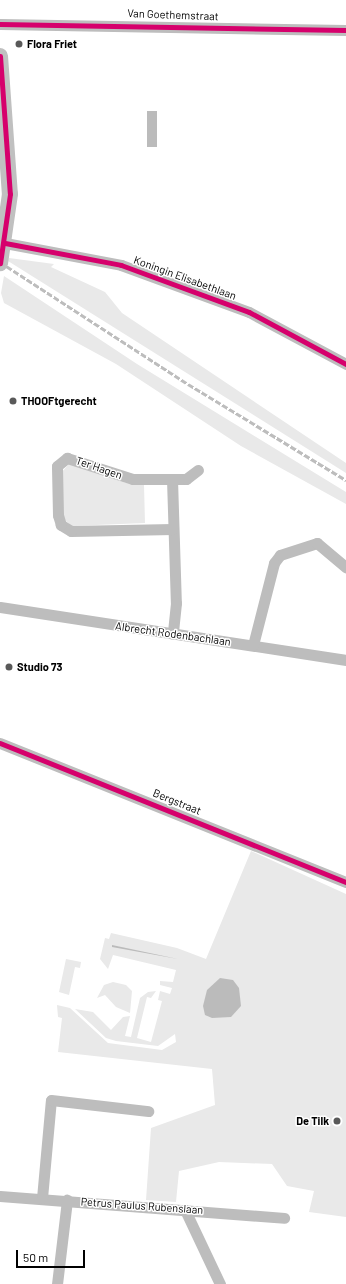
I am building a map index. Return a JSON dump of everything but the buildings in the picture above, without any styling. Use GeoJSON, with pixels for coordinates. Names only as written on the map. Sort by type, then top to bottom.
{"type":"FeatureCollection","features":[{"type":"Feature","properties":{"kind":"main road"},"geometry":{"type":"LineString","coordinates":[[0,56],[10,176],[5,243],[0,264]]}},
{"type":"Feature","properties":{"kind":"street","name":"Van Goethemstraat"},"geometry":{"type":"LineString","coordinates":[[0,24],[346,30]]}},
{"type":"Feature","properties":{"kind":"street","name":"Koningin Elisabethlaan"},"geometry":{"type":"LineString","coordinates":[[5,243],[64,251],[121,265],[249,312],[346,364]]}},
{"type":"Feature","properties":{"kind":"street","name":"Ter Hagen"},"geometry":{"type":"LineString","coordinates":[[173,529],[71,531],[61,525],[58,515],[57,466],[67,458],[133,479],[186,479],[198,470]]}},
{"type":"Feature","properties":{"kind":"street"},"geometry":{"type":"LineString","coordinates":[[172,479],[176,603],[173,634]]}},
{"type":"Feature","properties":{"kind":"street"},"geometry":{"type":"LineString","coordinates":[[253,645],[274,563],[280,555],[317,543],[346,567]]}},
{"type":"Feature","properties":{"kind":"street","name":"Albrecht Rodenbachlaan"},"geometry":{"type":"LineString","coordinates":[[0,607],[346,660]]}},
{"type":"Feature","properties":{"kind":"street","name":"Bergstraat"},"geometry":{"type":"LineString","coordinates":[[0,743],[346,882]]}},
{"type":"Feature","properties":{"kind":"street"},"geometry":{"type":"LineString","coordinates":[[42,1198],[51,1100],[148,1111]]}},
{"type":"Feature","properties":{"kind":"street","name":"Petrus Paulus Rubenslaan"},"geometry":{"type":"LineString","coordinates":[[0,1196],[42,1198],[284,1218]]}},
{"type":"Feature","properties":{"kind":"street"},"geometry":{"type":"LineString","coordinates":[[57,1284],[66,1200]]}},
{"type":"Feature","properties":{"kind":"street"},"geometry":{"type":"LineString","coordinates":[[185,1210],[220,1284]]}},
{"type":"Feature","properties":{"kind":"shaded area"},"geometry":{"type":"Polygon","coordinates":[[[147,111],[157,111],[157,147],[147,147],[147,111]]]}},
{"type":"Feature","properties":{"kind":"shaded area"},"geometry":{"type":"Polygon","coordinates":[[[9,258],[54,264],[51,267],[105,292],[122,313],[346,463],[346,473],[8,261],[9,258]]]}},
{"type":"Feature","properties":{"kind":"shaded area"},"geometry":{"type":"Polygon","coordinates":[[[4,276],[137,364],[346,492],[346,504],[241,446],[116,364],[4,303],[1,293],[4,276]]]}},
{"type":"Feature","properties":{"kind":"shaded area"},"geometry":{"type":"Polygon","coordinates":[[[69,464],[126,483],[144,485],[145,523],[71,526],[63,518],[61,473],[69,464]]]}},
{"type":"Feature","properties":{"kind":"shaded area"},"geometry":{"type":"Polygon","coordinates":[[[251,851],[346,894],[346,1217],[309,1212],[314,1191],[287,1186],[272,1164],[219,1162],[179,1171],[176,1202],[146,1200],[151,1128],[215,1105],[212,1069],[58,1052],[62,1018],[58,1017],[57,1005],[70,1008],[108,1043],[162,1050],[176,1042],[175,1034],[158,1046],[116,1041],[106,1038],[75,1009],[93,1012],[111,1030],[123,1017],[130,1016],[125,1036],[131,1037],[140,998],[148,992],[156,991],[151,998],[147,997],[137,1038],[151,1042],[162,1001],[158,1000],[160,991],[170,994],[172,988],[160,985],[160,981],[173,982],[176,970],[113,955],[108,969],[100,959],[105,938],[109,939],[111,933],[177,948],[206,959],[251,851]]]}},
{"type":"Feature","properties":{"kind":"shaded area"},"geometry":{"type":"Polygon","coordinates":[[[112,945],[178,959],[112,947],[112,945]]]}},
{"type":"Feature","properties":{"kind":"shaded area"},"geometry":{"type":"Polygon","coordinates":[[[66,959],[81,962],[80,968],[75,967],[69,995],[59,992],[66,959]]]}},
{"type":"Feature","properties":{"kind":"shaded area"},"geometry":{"type":"Polygon","coordinates":[[[220,978],[233,980],[239,988],[241,1006],[231,1017],[212,1018],[205,1015],[203,1006],[207,990],[220,978]]]}},
{"type":"Feature","properties":{"kind":"shaded area"},"geometry":{"type":"Polygon","coordinates":[[[113,982],[126,985],[132,991],[130,1013],[116,1007],[105,995],[97,998],[104,985],[113,982]]]}},
{"type":"Feature","properties":{"kind":"railway"},"geometry":{"type":"LineString","coordinates":[[0,262],[188,384],[346,480]]}},
{"type":"Feature","properties":{"kind":"cycle path"},"geometry":{"type":"LineString","coordinates":[[0,24],[346,30]]}},
{"type":"Feature","properties":{"kind":"cycle path"},"geometry":{"type":"LineString","coordinates":[[0,56],[10,194],[0,263]]}},
{"type":"Feature","properties":{"kind":"cycle path"},"geometry":{"type":"LineString","coordinates":[[5,243],[121,265],[249,312],[346,364]]}},
{"type":"Feature","properties":{"kind":"cycle path"},"geometry":{"type":"LineString","coordinates":[[0,743],[346,882]]}},
{"type":"Feature","properties":{"kind":"place","name":"Flora Friet"},"geometry":{"type":"Point","coordinates":[19,44]}},
{"type":"Feature","properties":{"kind":"place","name":"THOOFtgerecht"},"geometry":{"type":"Point","coordinates":[13,401]}},
{"type":"Feature","properties":{"kind":"place","name":"Studio 73"},"geometry":{"type":"Point","coordinates":[9,667]}},
{"type":"Feature","properties":{"kind":"place","name":"De Tilk"},"geometry":{"type":"Point","coordinates":[337,1121]}}]}
